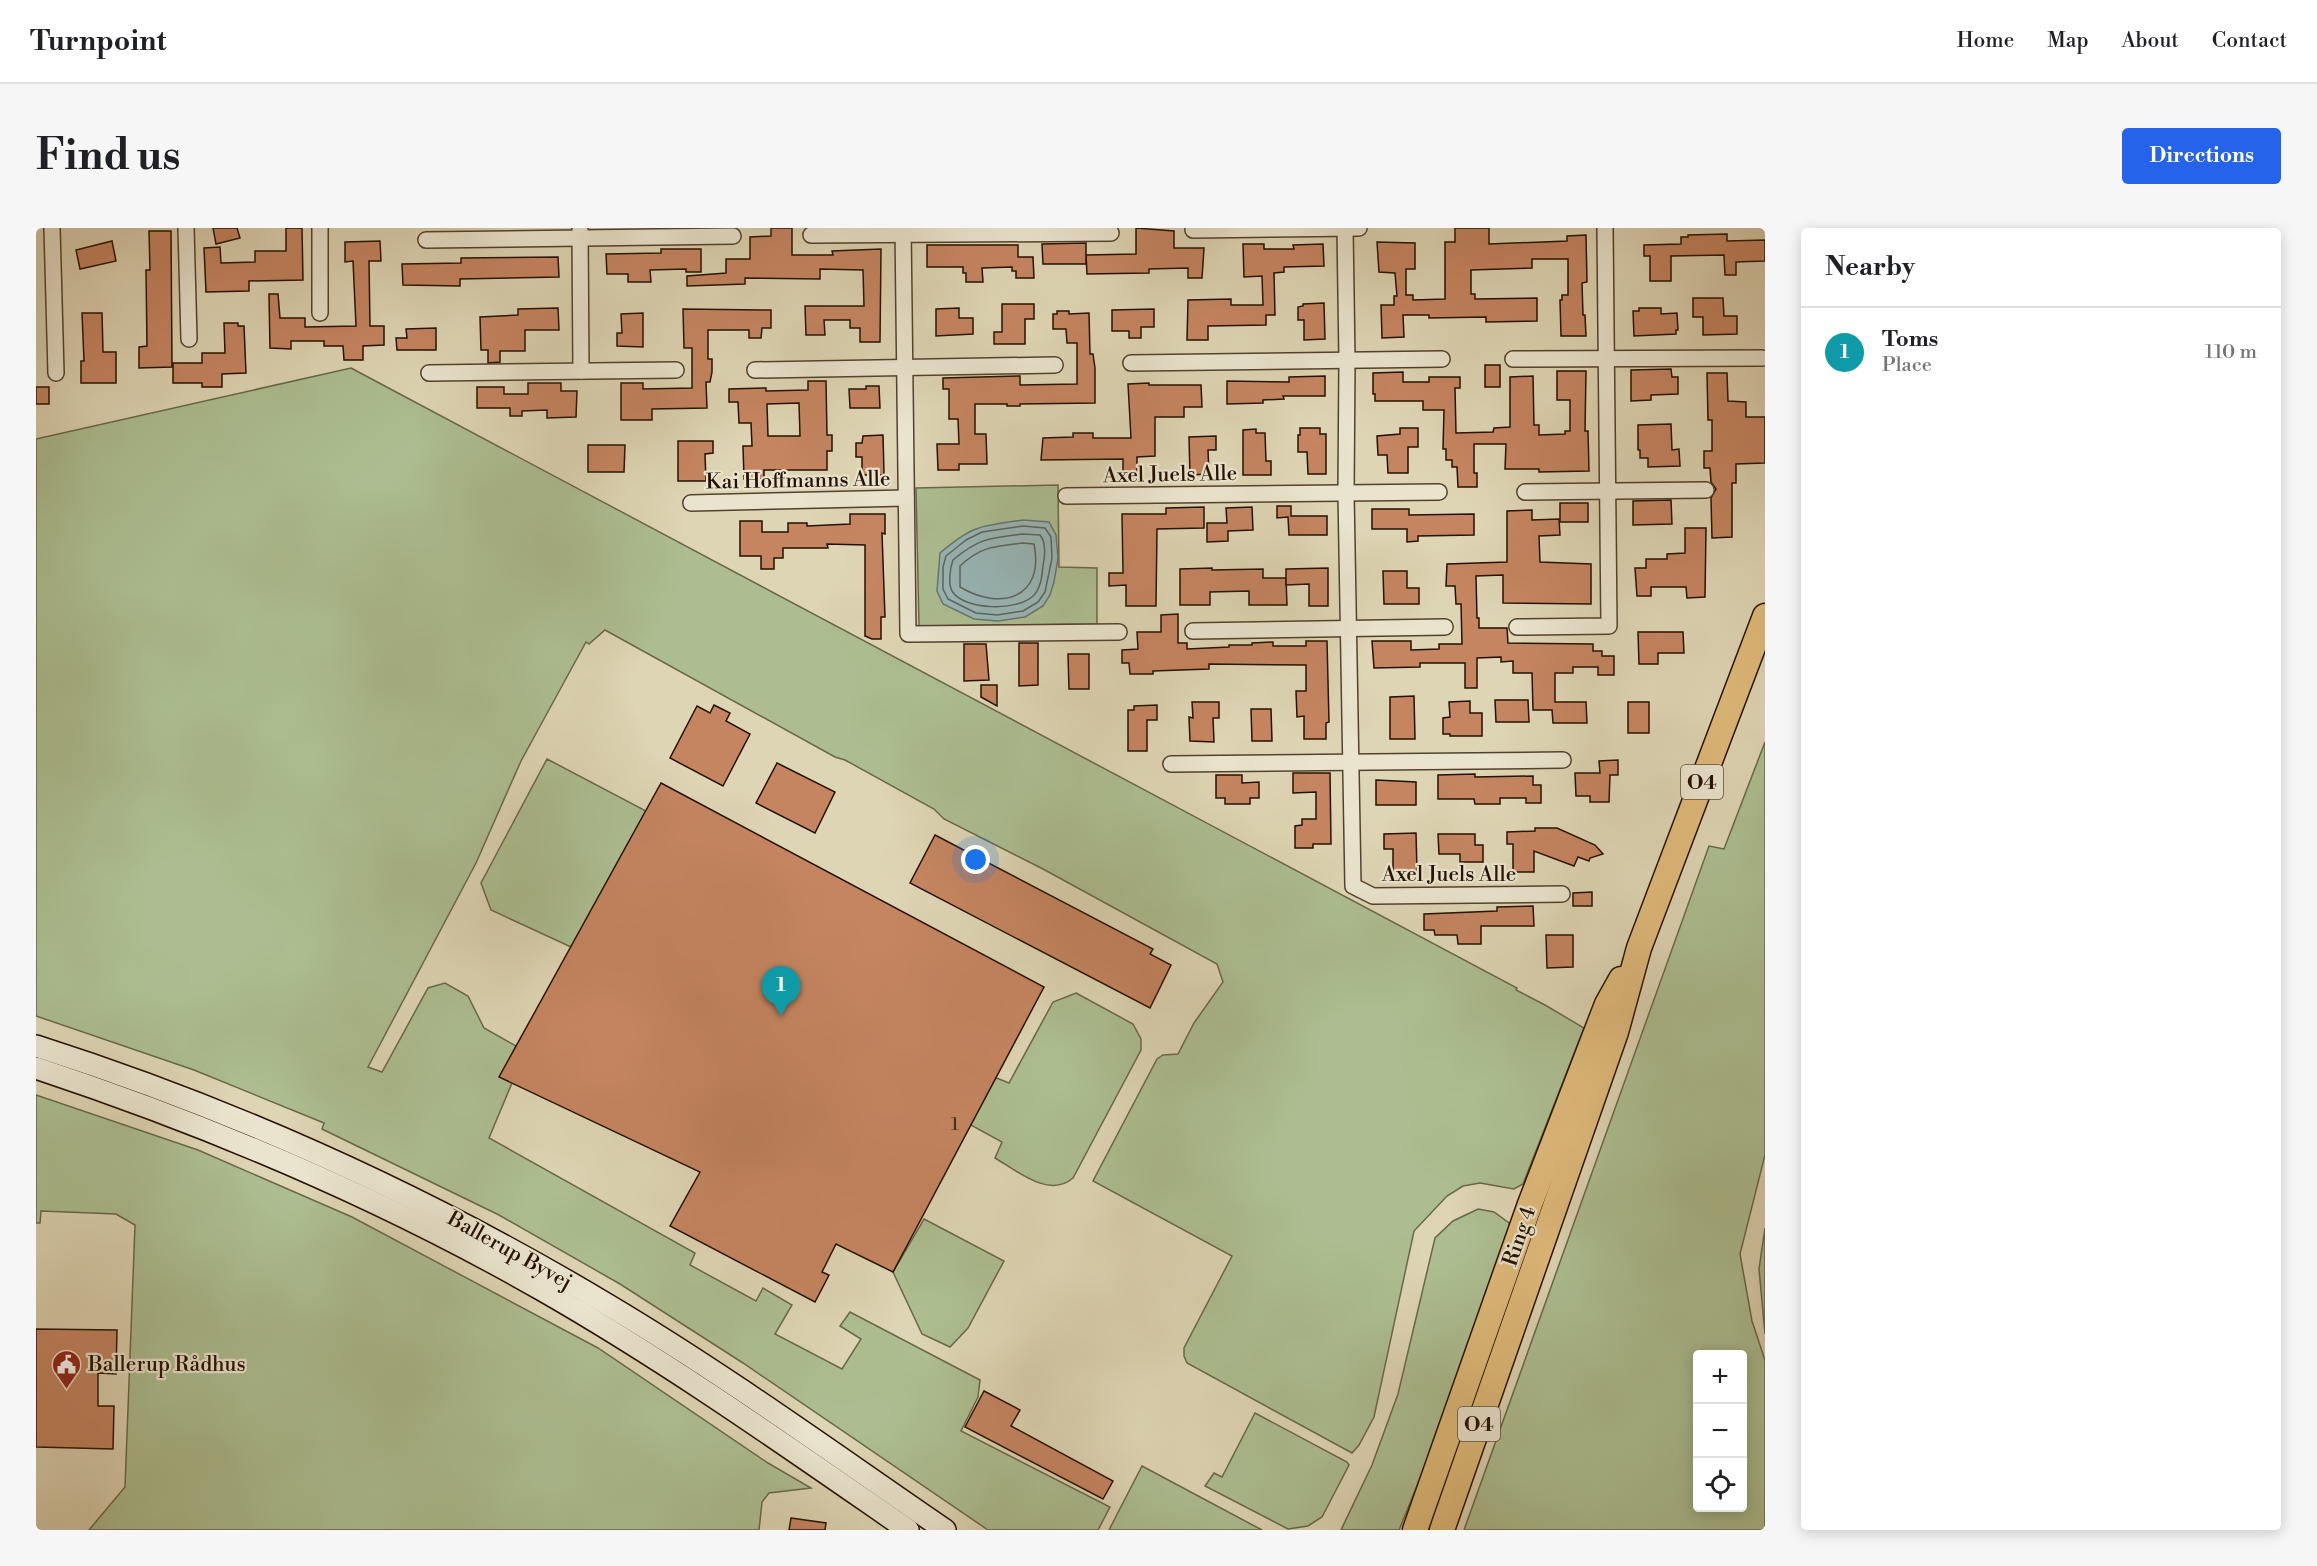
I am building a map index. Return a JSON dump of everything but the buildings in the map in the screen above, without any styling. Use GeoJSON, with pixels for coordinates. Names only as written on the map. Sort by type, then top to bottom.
{"type":"FeatureCollection","features":[{"type":"Feature","properties":{"kind":"main road","name":"Ring 4"},"geometry":{"type":"LineString","coordinates":[[1442,1530],[1612,1043],[1639,948],[1765,616]]}},
{"type":"Feature","properties":{"kind":"main road","name":"Ring 4"},"geometry":{"type":"LineString","coordinates":[[1415,1530],[1530,1204],[1596,1032],[1607,1004],[1639,948]]}},
{"type":"Feature","properties":{"kind":"main road","name":"Ballerup Byvej"},"geometry":{"type":"LineString","coordinates":[[36,1046],[152,1086],[265,1130],[369,1177],[490,1238],[609,1305],[674,1345],[945,1530]]}},
{"type":"Feature","properties":{"kind":"main road","name":"Ballerup Byvej"},"geometry":{"type":"LineString","coordinates":[[36,1068],[200,1126],[314,1174],[425,1227],[601,1324],[716,1398],[908,1530]]}},
{"type":"Feature","properties":{"kind":"street"},"geometry":{"type":"LineString","coordinates":[[52,228],[56,373]]}},
{"type":"Feature","properties":{"kind":"street"},"geometry":{"type":"LineString","coordinates":[[186,228],[189,339]]}},
{"type":"Feature","properties":{"kind":"street"},"geometry":{"type":"LineString","coordinates":[[320,228],[320,313]]}},
{"type":"Feature","properties":{"kind":"street","name":"Axel Juels Alle"},"geometry":{"type":"LineString","coordinates":[[1344,228],[1353,886],[1373,896],[1562,894]]}},
{"type":"Feature","properties":{"kind":"street"},"geometry":{"type":"LineString","coordinates":[[1192,230],[1359,228]]}},
{"type":"Feature","properties":{"kind":"street"},"geometry":{"type":"LineString","coordinates":[[1517,627],[1609,626],[1605,228]]}},
{"type":"Feature","properties":{"kind":"street"},"geometry":{"type":"LineString","coordinates":[[811,235],[903,231],[1112,232]]}},
{"type":"Feature","properties":{"kind":"street","name":"Kai Hoffmanns Alle"},"geometry":{"type":"LineString","coordinates":[[903,231],[908,634],[1119,632]]}},
{"type":"Feature","properties":{"kind":"street"},"geometry":{"type":"LineString","coordinates":[[426,240],[580,233],[733,236]]}},
{"type":"Feature","properties":{"kind":"street"},"geometry":{"type":"LineString","coordinates":[[580,233],[581,371]]}},
{"type":"Feature","properties":{"kind":"street"},"geometry":{"type":"LineString","coordinates":[[1513,359],[1762,358]]}},
{"type":"Feature","properties":{"kind":"street"},"geometry":{"type":"LineString","coordinates":[[1131,363],[1442,359]]}},
{"type":"Feature","properties":{"kind":"street"},"geometry":{"type":"LineString","coordinates":[[755,370],[1055,364]]}},
{"type":"Feature","properties":{"kind":"street"},"geometry":{"type":"LineString","coordinates":[[429,373],[675,370]]}},
{"type":"Feature","properties":{"kind":"street"},"geometry":{"type":"LineString","coordinates":[[1525,492],[1706,490]]}},
{"type":"Feature","properties":{"kind":"street","name":"Axel Juels Alle"},"geometry":{"type":"LineString","coordinates":[[1066,496],[1439,492]]}},
{"type":"Feature","properties":{"kind":"street","name":"Kai Hoffmanns Alle"},"geometry":{"type":"LineString","coordinates":[[691,503],[906,498]]}},
{"type":"Feature","properties":{"kind":"street"},"geometry":{"type":"LineString","coordinates":[[1193,631],[1445,627]]}},
{"type":"Feature","properties":{"kind":"street"},"geometry":{"type":"LineString","coordinates":[[1171,764],[1563,760]]}},
{"type":"Feature","properties":{"kind":"green space"},"geometry":{"type":"Polygon","coordinates":[[[351,368],[1517,988],[1516,990],[1584,1028],[1523,1184],[1514,1189],[1480,1183],[1463,1186],[1447,1196],[1414,1231],[1374,1417],[1359,1445],[1352,1453],[1187,1363],[1184,1348],[1232,1256],[1093,1181],[1157,1059],[1163,1055],[1178,1054],[1194,1023],[1223,982],[1217,964],[1043,869],[944,819],[934,809],[605,630],[589,644],[586,642],[521,761],[476,863],[368,1067],[382,1072],[428,988],[445,983],[468,996],[484,1028],[516,1046],[512,1083],[489,1138],[695,1253],[690,1265],[756,1301],[763,1288],[792,1305],[775,1334],[842,1369],[861,1339],[840,1326],[850,1312],[980,1380],[978,1397],[961,1431],[1110,1507],[1098,1530],[988,1530],[743,1363],[620,1284],[499,1215],[322,1129],[324,1123],[194,1070],[36,1016],[36,439],[351,368]]]}},
{"type":"Feature","properties":{"kind":"green space"},"geometry":{"type":"Polygon","coordinates":[[[1058,485],[1059,567],[1097,568],[1097,624],[919,626],[916,488],[1058,485]]]}},
{"type":"Feature","properties":{"kind":"green space"},"geometry":{"type":"Polygon","coordinates":[[[1765,742],[1765,1155],[1740,1254],[1752,1321],[1765,1360],[1765,1530],[1464,1530],[1709,846],[1724,849],[1765,742]]]}},
{"type":"Feature","properties":{"kind":"green space"},"geometry":{"type":"Polygon","coordinates":[[[547,759],[646,811],[571,947],[491,910],[481,883],[547,759]]]}},
{"type":"Feature","properties":{"kind":"green space"},"geometry":{"type":"Polygon","coordinates":[[[1076,993],[1133,1024],[1141,1039],[1141,1050],[1073,1178],[1064,1184],[1043,1184],[995,1158],[1002,1142],[969,1124],[994,1077],[1009,1083],[1053,1002],[1076,993]]]}},
{"type":"Feature","properties":{"kind":"green space"},"geometry":{"type":"Polygon","coordinates":[[[36,1095],[198,1150],[352,1217],[598,1348],[768,1463],[811,1488],[769,1493],[762,1502],[759,1530],[89,1530],[125,1487],[135,1225],[116,1214],[41,1211],[40,1223],[36,1223],[36,1095]]]}},
{"type":"Feature","properties":{"kind":"green space"},"geometry":{"type":"Polygon","coordinates":[[[1478,1209],[1494,1212],[1509,1223],[1512,1239],[1470,1356],[1399,1530],[1341,1530],[1372,1465],[1398,1394],[1435,1238],[1453,1221],[1478,1209]]]}},
{"type":"Feature","properties":{"kind":"green space"},"geometry":{"type":"Polygon","coordinates":[[[924,1219],[1004,1261],[968,1328],[950,1347],[922,1334],[893,1272],[924,1219]]]}},
{"type":"Feature","properties":{"kind":"green space"},"geometry":{"type":"Polygon","coordinates":[[[1765,1228],[1765,1334],[1759,1269],[1765,1228]]]}},
{"type":"Feature","properties":{"kind":"green space"},"geometry":{"type":"Polygon","coordinates":[[[1255,1413],[1349,1465],[1322,1517],[1308,1526],[1288,1529],[1205,1486],[1214,1473],[1222,1477],[1255,1413]]]}},
{"type":"Feature","properties":{"kind":"green space"},"geometry":{"type":"Polygon","coordinates":[[[1142,1466],[1262,1530],[1109,1530],[1142,1466]]]}},
{"type":"Feature","properties":{"kind":"water"},"geometry":{"type":"Polygon","coordinates":[[[1023,520],[1049,522],[1056,535],[1058,558],[1054,582],[1043,606],[1025,617],[998,621],[974,619],[943,604],[937,591],[940,553],[961,537],[978,528],[1023,520]]]}},
{"type":"Feature","properties":{"kind":"place","name":"Toms"},"geometry":{"type":"Point","coordinates":[781,1016]}},
{"type":"Feature","properties":{"kind":"place","name":"Ballerup Rådhus"},"geometry":{"type":"Point","coordinates":[67,1390]}}]}
